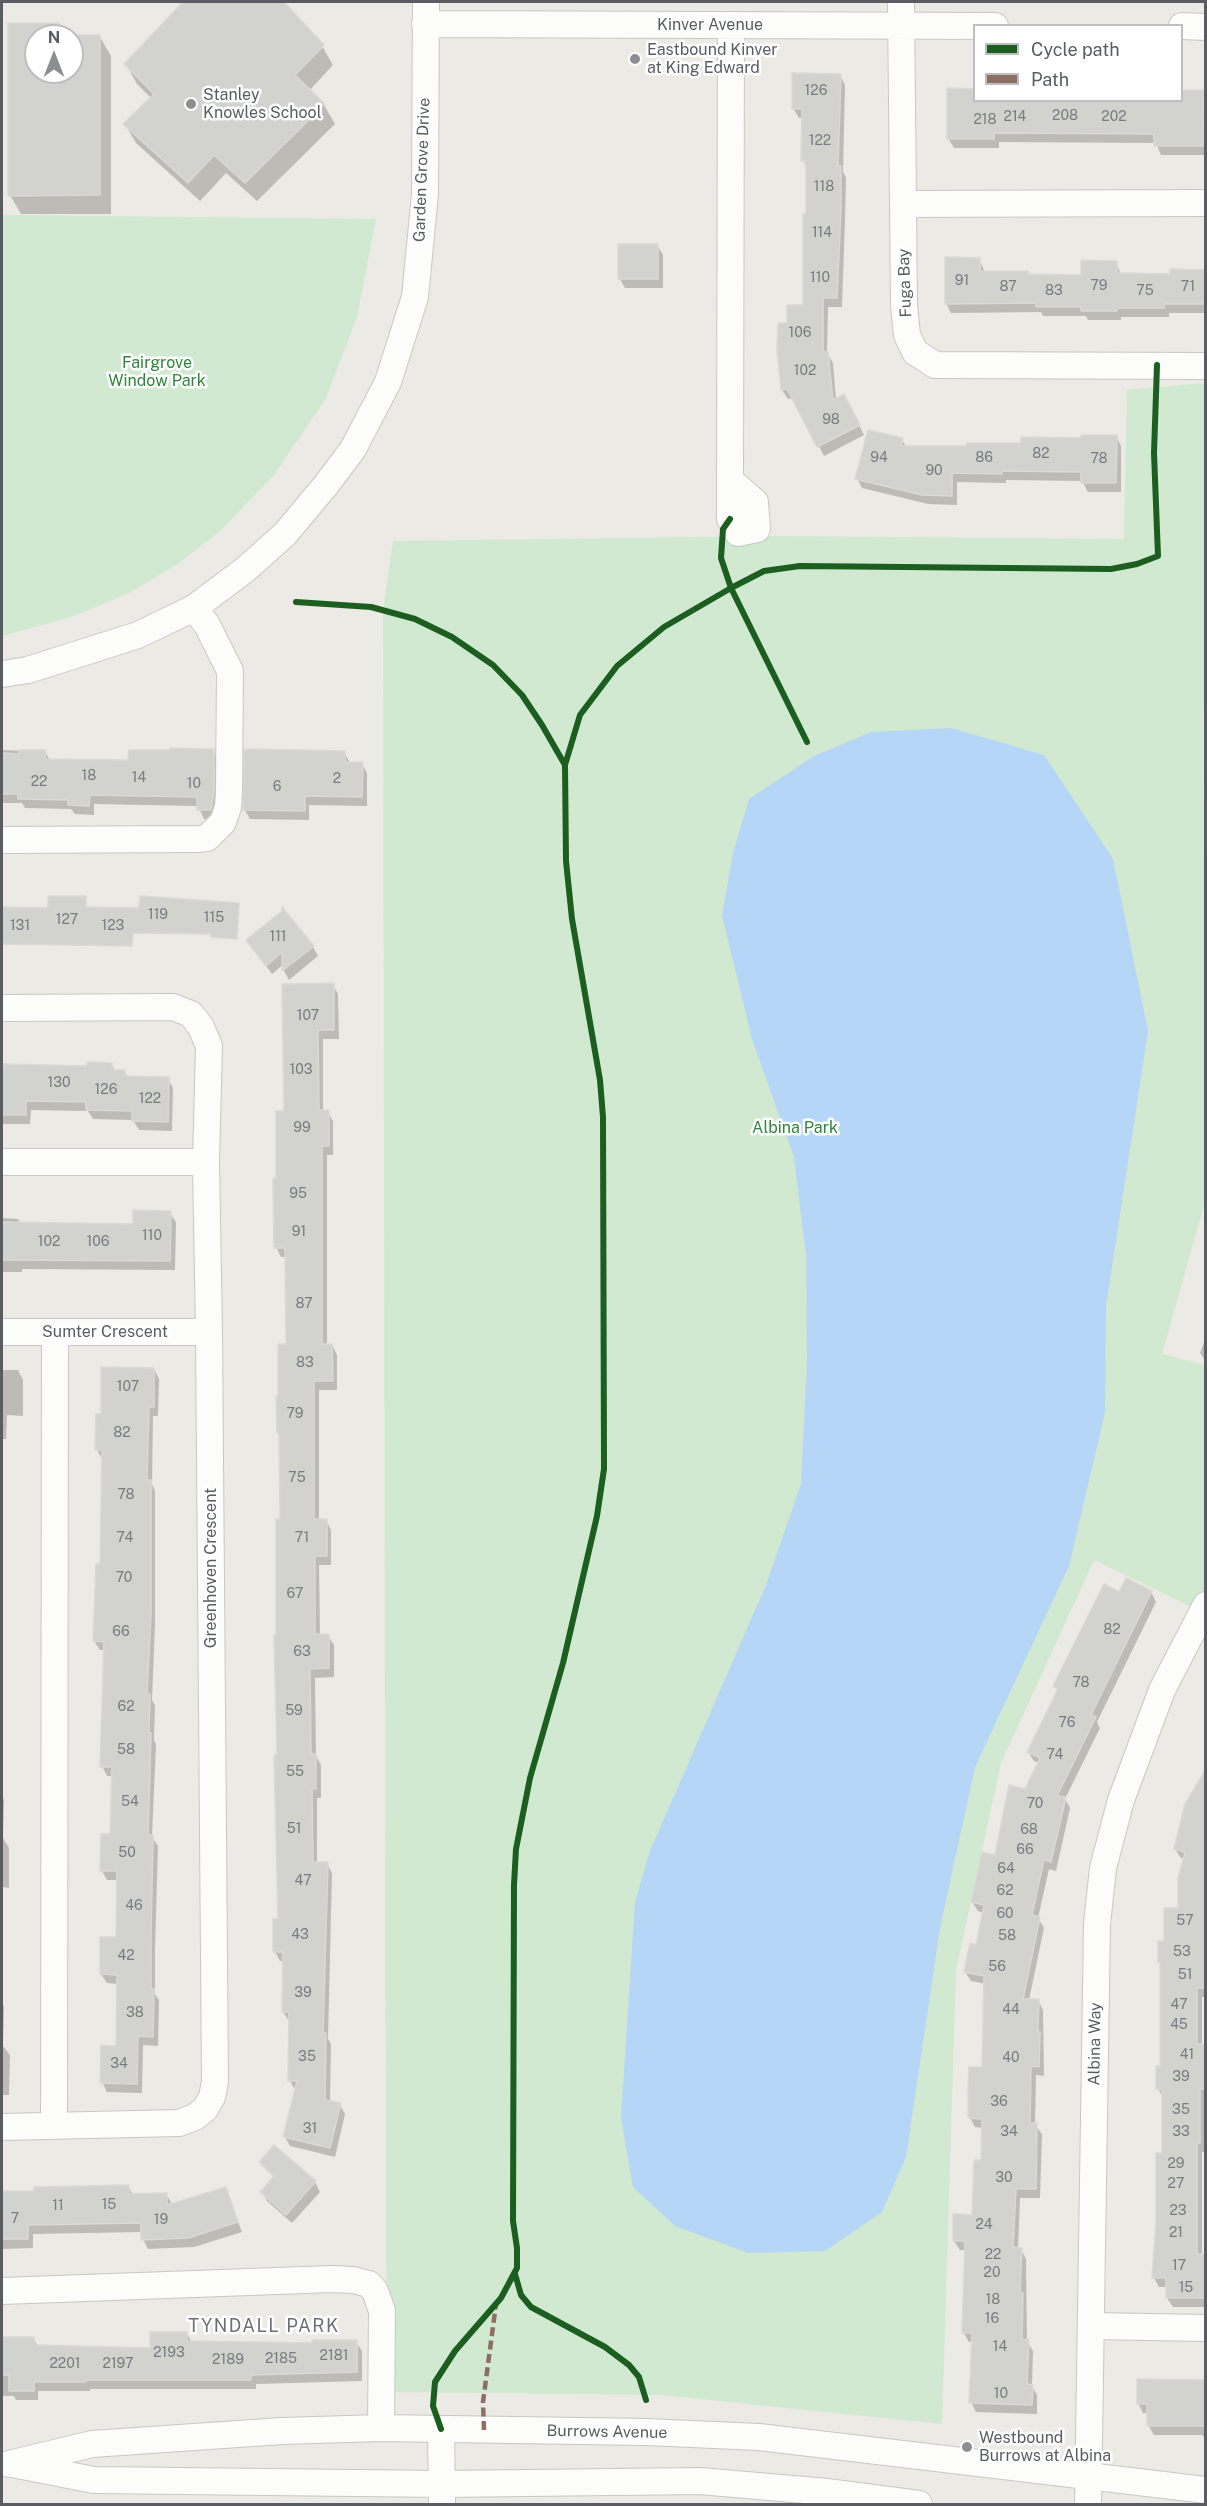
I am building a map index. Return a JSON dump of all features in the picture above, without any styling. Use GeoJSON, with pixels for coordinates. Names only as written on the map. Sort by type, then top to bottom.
{"type":"FeatureCollection","features":[{"type":"Feature","properties":{"kind":"street","name":"Kinver Avenue"},"geometry":{"type":"LineString","coordinates":[[425,13],[731,25],[901,13],[981,24]]}},
{"type":"Feature","properties":{"kind":"street","name":"Garden Grove Drive"},"geometry":{"type":"LineString","coordinates":[[2,674],[28,670],[127,638],[194,608],[246,569],[285,534],[353,449],[388,382],[404,334],[416,286],[425,194],[425,13]]}},
{"type":"Feature","properties":{"kind":"street","name":"Fuga Bay"},"geometry":{"type":"LineString","coordinates":[[901,13],[904,306],[908,336],[915,352],[934,365],[1206,366]]}},
{"type":"Feature","properties":{"kind":"street"},"geometry":{"type":"LineString","coordinates":[[730,480],[731,25]]}},
{"type":"Feature","properties":{"kind":"street"},"geometry":{"type":"LineString","coordinates":[[1183,26],[1206,27]]}},
{"type":"Feature","properties":{"kind":"street"},"geometry":{"type":"LineString","coordinates":[[903,204],[1206,203]]}},
{"type":"Feature","properties":{"kind":"street"},"geometry":{"type":"LineString","coordinates":[[2,840],[200,839],[207,838],[223,822],[228,800],[230,671],[207,625],[194,608]]}},
{"type":"Feature","properties":{"kind":"street","name":"Greenhoven Crescent"},"geometry":{"type":"LineString","coordinates":[[2,1008],[173,1007],[191,1014],[201,1027],[209,1046],[206,1162],[215,2070],[212,2097],[205,2109],[179,2123],[2,2127]]}},
{"type":"Feature","properties":{"kind":"street"},"geometry":{"type":"LineString","coordinates":[[2,1162],[206,1162]]}},
{"type":"Feature","properties":{"kind":"street","name":"Sumter Crescent"},"geometry":{"type":"LineString","coordinates":[[2,1332],[209,1332]]}},
{"type":"Feature","properties":{"kind":"street"},"geometry":{"type":"LineString","coordinates":[[54,2125],[55,1332]]}},
{"type":"Feature","properties":{"kind":"street","name":"Albina Way"},"geometry":{"type":"LineString","coordinates":[[1088,2505],[1097,1924],[1104,1868],[1121,1800],[1162,1690],[1206,1605]]}},
{"type":"Feature","properties":{"kind":"street"},"geometry":{"type":"LineString","coordinates":[[2,2291],[332,2279],[353,2280],[369,2284],[375,2290],[382,2311],[381,2428]]}},
{"type":"Feature","properties":{"kind":"street"},"geometry":{"type":"LineString","coordinates":[[1091,2326],[1206,2328]]}},
{"type":"Feature","properties":{"kind":"street","name":"Burrows Avenue"},"geometry":{"type":"LineString","coordinates":[[5,2464],[92,2444],[282,2431],[381,2428],[646,2432],[759,2437],[1206,2490]]}},
{"type":"Feature","properties":{"kind":"street"},"geometry":{"type":"LineString","coordinates":[[441,2429],[442,2494]]}},
{"type":"Feature","properties":{"kind":"street","name":"Burrows Avenue"},"geometry":{"type":"LineString","coordinates":[[5,2464],[94,2480],[442,2494],[700,2481],[827,2492],[919,2505]]}},
{"type":"Feature","properties":{"kind":"green space","name":"Fairgrove Window Park"},"geometry":{"type":"Polygon","coordinates":[[[2,215],[376,219],[357,317],[326,398],[274,475],[222,529],[179,563],[129,593],[74,616],[2,636],[2,215]]]}},
{"type":"Feature","properties":{"kind":"green space","name":"Albina Park"},"geometry":{"type":"Polygon","coordinates":[[[1205,383],[1206,711],[1203,711],[1206,1198],[1162,1354],[1205,1365],[1205,1603],[1202,1612],[1094,1560],[1001,1763],[956,1970],[942,2424],[661,2395],[390,2392],[386,2264],[383,612],[393,541],[775,536],[1124,539],[1127,390],[1205,383]]]}},
{"type":"Feature","properties":{"kind":"water"},"geometry":{"type":"Polygon","coordinates":[[[951,728],[1044,755],[1113,859],[1148,1031],[1106,1306],[1105,1412],[1069,1566],[975,1767],[940,1928],[906,2157],[882,2212],[825,2251],[748,2253],[675,2226],[633,2187],[621,2118],[635,1902],[650,1851],[766,1585],[801,1484],[807,1361],[806,1256],[794,1157],[752,1039],[722,916],[733,853],[749,799],[814,756],[871,732],[951,728]]]}},
{"type":"Feature","properties":{"kind":"building"},"geometry":{"type":"Polygon","coordinates":[[[183,2],[284,2],[324,45],[295,75],[325,104],[245,183],[214,155],[188,183],[123,124],[154,94],[124,64],[183,2]]]}},
{"type":"Feature","properties":{"kind":"building"},"geometry":{"type":"Polygon","coordinates":[[[8,23],[59,23],[24,24],[24,84],[84,84],[84,35],[100,35],[100,195],[8,196],[8,23]]]}},
{"type":"Feature","properties":{"kind":"building"},"geometry":{"type":"Polygon","coordinates":[[[792,73],[841,74],[838,166],[841,166],[841,209],[837,298],[823,298],[823,352],[828,352],[833,400],[844,394],[860,425],[817,447],[787,389],[781,390],[777,349],[778,323],[787,323],[787,305],[803,305],[803,214],[806,214],[806,161],[801,161],[802,109],[792,109],[792,73]]]}},
{"type":"Feature","properties":{"kind":"building"},"geometry":{"type":"Polygon","coordinates":[[[947,88],[973,89],[973,102],[1183,102],[1183,90],[1204,90],[1203,146],[1154,146],[1154,134],[994,133],[994,139],[947,139],[947,88]]]}},
{"type":"Feature","properties":{"kind":"building"},"geometry":{"type":"Polygon","coordinates":[[[618,244],[658,244],[658,279],[618,279],[618,244]]]}},
{"type":"Feature","properties":{"kind":"building"},"geometry":{"type":"Polygon","coordinates":[[[945,257],[980,258],[980,271],[1028,271],[1028,274],[1081,275],[1081,260],[1117,261],[1117,273],[1170,274],[1170,269],[1206,270],[1206,304],[1164,304],[1164,308],[1081,311],[1081,307],[1036,307],[1036,303],[945,304],[945,257]]]}},
{"type":"Feature","properties":{"kind":"building"},"geometry":{"type":"Polygon","coordinates":[[[868,430],[903,438],[901,446],[966,446],[967,443],[1021,443],[1021,437],[1081,438],[1081,435],[1117,435],[1116,483],[1081,483],[1081,472],[952,473],[952,496],[922,495],[855,479],[868,430]]]}},
{"type":"Feature","properties":{"kind":"building"},"geometry":{"type":"Polygon","coordinates":[[[170,748],[214,749],[214,791],[211,810],[197,810],[197,797],[90,795],[89,806],[68,805],[68,800],[18,799],[18,794],[2,794],[2,753],[19,754],[19,750],[46,750],[45,759],[128,760],[129,750],[170,750],[170,748]]]}},
{"type":"Feature","properties":{"kind":"building"},"geometry":{"type":"Polygon","coordinates":[[[244,750],[345,751],[345,762],[363,762],[362,797],[305,796],[305,811],[243,810],[244,750]]]}},
{"type":"Feature","properties":{"kind":"building"},"geometry":{"type":"Polygon","coordinates":[[[48,896],[86,896],[86,907],[139,908],[140,896],[239,903],[237,939],[211,937],[211,934],[133,933],[132,946],[2,944],[2,907],[48,908],[48,896]]]}},
{"type":"Feature","properties":{"kind":"building"},"geometry":{"type":"Polygon","coordinates":[[[282,907],[314,946],[282,971],[282,952],[266,966],[246,940],[282,911],[282,907]]]}},
{"type":"Feature","properties":{"kind":"building"},"geometry":{"type":"Polygon","coordinates":[[[334,983],[334,1030],[318,1030],[319,1110],[329,1110],[329,1146],[322,1146],[322,1344],[332,1344],[333,1381],[314,1381],[314,1519],[327,1519],[327,1556],[315,1556],[315,1634],[329,1634],[329,1668],[310,1669],[311,1754],[316,1754],[316,1789],[312,1789],[313,1862],[328,1862],[323,2033],[326,2033],[325,2100],[341,2103],[330,2148],[283,2137],[297,2081],[288,2081],[289,2012],[282,2012],[283,1952],[273,1952],[273,1919],[278,1919],[274,1635],[276,1635],[276,1519],[280,1519],[276,1396],[278,1396],[278,1344],[286,1344],[285,1248],[274,1248],[273,1179],[276,1178],[276,1111],[284,1111],[282,984],[334,983]]]}},
{"type":"Feature","properties":{"kind":"building"},"geometry":{"type":"Polygon","coordinates":[[[87,1062],[112,1063],[112,1070],[125,1070],[125,1076],[169,1077],[168,1122],[132,1121],[132,1111],[86,1110],[86,1102],[26,1101],[26,1115],[2,1115],[2,1064],[87,1066],[87,1062]]]}},
{"type":"Feature","properties":{"kind":"building"},"geometry":{"type":"Polygon","coordinates":[[[133,1210],[171,1211],[170,1261],[2,1260],[2,1222],[133,1224],[133,1210]]]}},
{"type":"Feature","properties":{"kind":"building"},"geometry":{"type":"Polygon","coordinates":[[[101,1367],[154,1368],[154,1407],[149,1407],[147,1480],[151,1480],[151,1614],[147,1694],[150,1694],[149,1733],[151,1733],[148,1835],[153,1835],[151,1989],[154,1989],[153,2037],[138,2036],[137,2084],[100,2083],[101,2045],[116,2046],[117,1975],[100,1974],[100,1937],[116,1937],[117,1871],[100,1871],[101,1834],[110,1834],[112,1767],[100,1767],[104,1642],[93,1641],[96,1564],[100,1564],[102,1450],[95,1450],[96,1414],[101,1414],[101,1367]]]}},
{"type":"Feature","properties":{"kind":"building"},"geometry":{"type":"Polygon","coordinates":[[[1126,1578],[1152,1591],[1091,1715],[1096,1717],[1057,1796],[1066,1797],[1051,1862],[1044,1860],[1032,1915],[1040,1917],[1023,1999],[1039,1999],[1039,2067],[1031,2066],[1030,2123],[1037,2123],[1036,2189],[1016,2189],[1013,2247],[1022,2248],[1020,2292],[1023,2293],[1022,2339],[1029,2340],[1027,2384],[1033,2385],[1032,2405],[969,2403],[972,2333],[962,2333],[965,2241],[953,2241],[953,2214],[972,2215],[974,2160],[981,2160],[982,2119],[968,2118],[968,2093],[969,2067],[982,2067],[984,1976],[964,1972],[970,1943],[976,1945],[984,1905],[971,1902],[982,1852],[995,1855],[1009,1785],[1025,1789],[1040,1758],[1027,1752],[1058,1689],[1053,1686],[1104,1584],[1119,1592],[1126,1578]]]}},
{"type":"Feature","properties":{"kind":"building"},"geometry":{"type":"Polygon","coordinates":[[[1206,1769],[1206,1988],[1197,1988],[1197,2044],[1206,2044],[1206,2089],[1200,2089],[1200,2143],[1197,2143],[1197,2254],[1206,2254],[1206,2298],[1166,2298],[1166,2278],[1152,2278],[1156,2221],[1156,2153],[1162,2153],[1162,2089],[1156,2089],[1156,2066],[1160,2066],[1158,1941],[1164,1941],[1164,1908],[1178,1908],[1178,1879],[1185,1852],[1174,1849],[1185,1804],[1206,1769]]]}},
{"type":"Feature","properties":{"kind":"building"},"geometry":{"type":"Polygon","coordinates":[[[274,2145],[316,2181],[286,2215],[260,2192],[274,2176],[259,2162],[274,2145]]]}},
{"type":"Feature","properties":{"kind":"building"},"geometry":{"type":"Polygon","coordinates":[[[129,2185],[129,2194],[167,2193],[167,2205],[226,2187],[238,2222],[188,2238],[141,2240],[141,2223],[28,2225],[28,2239],[2,2239],[2,2191],[34,2191],[34,2187],[129,2185]]]}},
{"type":"Feature","properties":{"kind":"building"},"geometry":{"type":"Polygon","coordinates":[[[150,2332],[187,2332],[187,2341],[312,2343],[312,2340],[357,2340],[357,2372],[251,2375],[251,2380],[34,2382],[34,2391],[9,2391],[9,2375],[2,2375],[2,2337],[34,2337],[34,2345],[150,2348],[150,2332]]]}},
{"type":"Feature","properties":{"kind":"building"},"geometry":{"type":"Polygon","coordinates":[[[1137,2379],[1206,2380],[1206,2426],[1147,2426],[1147,2404],[1137,2404],[1137,2379]]]}},
{"type":"Feature","properties":{"kind":"marked path"},"geometry":{"type":"LineString","coordinates":[[484,2430],[483,2402],[496,2304]]}},
{"type":"Feature","properties":{"kind":"cycle path"},"geometry":{"type":"LineString","coordinates":[[807,742],[731,588],[764,571],[800,566],[1111,569],[1137,564],[1158,556],[1154,453],[1157,365]]}},
{"type":"Feature","properties":{"kind":"cycle path"},"geometry":{"type":"LineString","coordinates":[[565,765],[580,715],[617,666],[664,627],[731,588],[721,558],[723,529],[730,519]]}},
{"type":"Feature","properties":{"kind":"cycle path"},"geometry":{"type":"LineString","coordinates":[[296,602],[371,607],[415,619],[452,637],[493,665],[522,695],[542,725],[565,765],[566,861],[572,919],[600,1080],[603,1117],[604,1469],[597,1516],[563,1663],[530,1778],[516,1849],[513,2221],[517,2268],[501,2298],[455,2351],[435,2382],[433,2406],[441,2429]]}},
{"type":"Feature","properties":{"kind":"cycle path"},"geometry":{"type":"LineString","coordinates":[[515,2274],[521,2295],[531,2307],[605,2347],[629,2365],[639,2377],[646,2400]]}},
{"type":"Feature","properties":{"kind":"place","name":"Eastbound Kinver at King Edward"},"geometry":{"type":"Point","coordinates":[635,59]}},
{"type":"Feature","properties":{"kind":"place","name":"Stanley Knowles School"},"geometry":{"type":"Point","coordinates":[191,104]}},
{"type":"Feature","properties":{"kind":"place","name":"Westbound Burrows at Albina"},"geometry":{"type":"Point","coordinates":[967,2447]}},
{"type":"Feature","properties":{"kind":"district","name":"TYNDALL PARK"},"geometry":{"type":"Point","coordinates":[264,2326]}}]}
